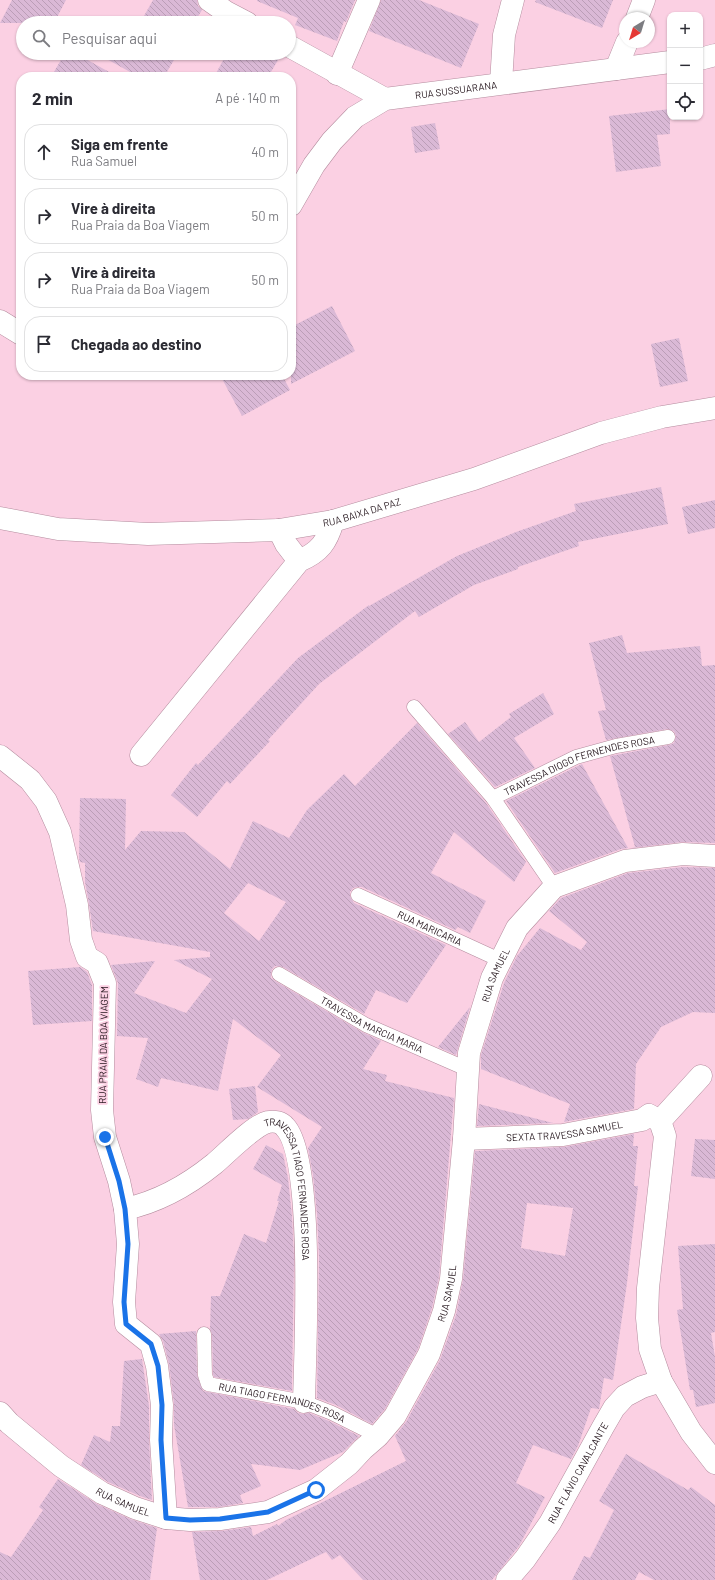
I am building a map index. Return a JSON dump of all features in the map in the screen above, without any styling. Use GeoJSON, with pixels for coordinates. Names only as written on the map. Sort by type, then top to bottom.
{"type":"FeatureCollection","features":[{"type":"Feature","properties":{"kind":"street"},"geometry":{"type":"LineString","coordinates":[[209,0],[233,16]]}},
{"type":"Feature","properties":{"kind":"street"},"geometry":{"type":"LineString","coordinates":[[337,74],[369,0]]}},
{"type":"Feature","properties":{"kind":"street"},"geometry":{"type":"LineString","coordinates":[[501,83],[504,35],[512,0]]}},
{"type":"Feature","properties":{"kind":"street"},"geometry":{"type":"LineString","coordinates":[[639,12],[644,0]]}},
{"type":"Feature","properties":{"kind":"street"},"geometry":{"type":"LineString","coordinates":[[616,69],[625,48]]}},
{"type":"Feature","properties":{"kind":"street"},"geometry":{"type":"LineString","coordinates":[[296,50],[337,74],[385,99]]}},
{"type":"Feature","properties":{"kind":"street"},"geometry":{"type":"LineString","coordinates":[[703,57],[715,55]]}},
{"type":"Feature","properties":{"kind":"street","name":"RUA SUSSUARANA"},"geometry":{"type":"LineString","coordinates":[[296,196],[314,165],[332,141],[355,118],[385,99],[667,62]]}},
{"type":"Feature","properties":{"kind":"street"},"geometry":{"type":"LineString","coordinates":[[0,321],[16,331]]}},
{"type":"Feature","properties":{"kind":"street","name":"RUA BAIXA DA PAZ"},"geometry":{"type":"LineString","coordinates":[[0,518],[58,529],[141,533],[279,530],[333,521],[474,479],[601,433],[662,417],[713,408]]}},
{"type":"Feature","properties":{"kind":"street"},"geometry":{"type":"LineString","coordinates":[[141,755],[299,561],[310,556],[324,543],[330,534],[333,521]]}},
{"type":"Feature","properties":{"kind":"street"},"geometry":{"type":"LineString","coordinates":[[279,530],[286,544],[299,561]]}},
{"type":"Feature","properties":{"kind":"street","name":"RUA PRAIA DA BOA VIAGEM"},"geometry":{"type":"LineString","coordinates":[[0,756],[30,780],[46,801],[60,832],[77,905],[81,940],[87,957],[97,963],[105,983],[102,1110],[105,1137],[119,1181],[125,1209],[128,1244],[124,1302],[126,1324],[151,1344],[158,1366],[162,1405],[161,1440],[166,1518]]}},
{"type":"Feature","properties":{"kind":"street","name":"RUA SAMUEL"},"geometry":{"type":"LineString","coordinates":[[0,1412],[9,1423],[61,1466],[102,1493],[135,1508],[166,1518],[190,1520],[220,1519],[268,1512],[316,1490],[349,1464],[362,1449],[378,1436],[395,1416],[429,1354],[444,1311],[451,1279],[464,1139],[469,1053],[492,978],[502,961],[517,928],[554,887],[625,861],[683,854],[715,856]]}},
{"type":"Feature","properties":{"kind":"street"},"geometry":{"type":"LineString","coordinates":[[701,1076],[660,1121],[665,1136],[648,1288],[647,1318],[650,1349],[661,1381],[691,1432],[715,1463]]}},
{"type":"Feature","properties":{"kind":"street","name":"SEXTA TRAVESSA SAMUEL"},"geometry":{"type":"LineString","coordinates":[[464,1139],[562,1135],[642,1120],[650,1115],[660,1121]]}},
{"type":"Feature","properties":{"kind":"street","name":"TRAVESSA TIAGO FERNANDES ROSA"},"geometry":{"type":"LineString","coordinates":[[125,1209],[141,1206],[188,1183],[213,1165],[256,1128],[268,1122],[277,1122],[285,1127],[290,1135],[297,1155],[307,1255],[304,1402]]}},
{"type":"Feature","properties":{"kind":"street","name":"RUA FLÁVIO CAVALCANTE"},"geometry":{"type":"LineString","coordinates":[[508,1580],[525,1559],[550,1523],[602,1427],[614,1408],[625,1396],[642,1387],[661,1381]]}},
{"type":"Feature","properties":{"kind":"lane"},"geometry":{"type":"LineString","coordinates":[[414,707],[493,798],[554,887]]}},
{"type":"Feature","properties":{"kind":"lane","name":"TRAVESSA DIOGO FERNENDES ROSA"},"geometry":{"type":"LineString","coordinates":[[493,798],[576,757],[616,746],[668,737]]}},
{"type":"Feature","properties":{"kind":"lane","name":"RUA MARICARIA"},"geometry":{"type":"LineString","coordinates":[[358,895],[502,961]]}},
{"type":"Feature","properties":{"kind":"lane","name":"TRAVESSA MARCIA MARIA"},"geometry":{"type":"LineString","coordinates":[[279,974],[366,1025],[467,1069]]}},
{"type":"Feature","properties":{"kind":"lane","name":"RUA TIAGO FERNANDES ROSA"},"geometry":{"type":"LineString","coordinates":[[204,1334],[205,1375],[208,1384],[304,1402],[332,1413],[378,1436]]}},
{"type":"Feature","properties":{"kind":"building"},"geometry":{"type":"Polygon","coordinates":[[[12,0],[66,0],[58,16],[16,16],[16,23],[0,23],[12,0]]]}},
{"type":"Feature","properties":{"kind":"building"},"geometry":{"type":"Polygon","coordinates":[[[153,0],[197,0],[198,6],[202,10],[198,16],[144,16],[153,0]]]}},
{"type":"Feature","properties":{"kind":"building"},"geometry":{"type":"Polygon","coordinates":[[[355,0],[346,22],[344,21],[337,41],[296,25],[298,18],[296,16],[257,1],[355,0]]]}},
{"type":"Feature","properties":{"kind":"building"},"geometry":{"type":"Polygon","coordinates":[[[381,0],[419,0],[479,24],[461,68],[369,31],[381,0]]]}},
{"type":"Feature","properties":{"kind":"building"},"geometry":{"type":"Polygon","coordinates":[[[536,0],[613,0],[602,28],[535,2],[536,0]]]}},
{"type":"Feature","properties":{"kind":"building"},"geometry":{"type":"Polygon","coordinates":[[[61,60],[88,60],[109,72],[54,72],[61,60]]]}},
{"type":"Feature","properties":{"kind":"building"},"geometry":{"type":"Polygon","coordinates":[[[109,60],[174,60],[167,72],[130,72],[109,60]]]}},
{"type":"Feature","properties":{"kind":"building"},"geometry":{"type":"Polygon","coordinates":[[[223,60],[278,60],[271,72],[217,72],[223,60]]]}},
{"type":"Feature","properties":{"kind":"building"},"geometry":{"type":"Polygon","coordinates":[[[667,109],[667,120],[670,120],[670,134],[657,135],[661,166],[616,172],[609,116],[667,109]]]}},
{"type":"Feature","properties":{"kind":"building"},"geometry":{"type":"Polygon","coordinates":[[[435,123],[440,149],[415,153],[411,127],[435,123]]]}},
{"type":"Feature","properties":{"kind":"building"},"geometry":{"type":"Polygon","coordinates":[[[332,306],[355,351],[291,384],[291,380],[296,380],[296,324],[332,306]]]}},
{"type":"Feature","properties":{"kind":"building"},"geometry":{"type":"Polygon","coordinates":[[[679,338],[688,381],[660,387],[651,344],[679,338]]]}},
{"type":"Feature","properties":{"kind":"building"},"geometry":{"type":"Polygon","coordinates":[[[223,380],[285,380],[290,390],[242,416],[223,380]]]}},
{"type":"Feature","properties":{"kind":"building"},"geometry":{"type":"Polygon","coordinates":[[[661,487],[668,524],[578,542],[579,546],[518,567],[518,569],[474,585],[419,617],[415,611],[319,684],[268,740],[270,741],[230,784],[227,781],[197,817],[171,795],[196,763],[198,765],[298,658],[369,605],[457,556],[516,532],[576,511],[574,504],[661,487]]]}},
{"type":"Feature","properties":{"kind":"building"},"geometry":{"type":"Polygon","coordinates":[[[715,500],[715,528],[688,534],[682,507],[715,500]]]}},
{"type":"Feature","properties":{"kind":"building"},"geometry":{"type":"Polygon","coordinates":[[[622,635],[627,653],[700,646],[702,666],[715,665],[715,843],[682,842],[632,848],[635,847],[610,756],[669,745],[674,743],[676,736],[674,731],[667,729],[606,740],[598,711],[606,710],[589,643],[622,635]]]}},
{"type":"Feature","properties":{"kind":"building"},"geometry":{"type":"Polygon","coordinates":[[[543,693],[554,714],[514,738],[535,768],[495,787],[448,734],[465,722],[479,742],[511,717],[509,714],[543,693]]]}},
{"type":"Feature","properties":{"kind":"building"},"geometry":{"type":"Polygon","coordinates":[[[417,723],[486,803],[526,862],[514,882],[454,832],[431,873],[486,901],[470,933],[458,927],[455,930],[362,887],[353,888],[350,892],[350,896],[354,903],[446,945],[407,1003],[376,990],[364,1014],[283,967],[275,966],[272,969],[271,978],[275,981],[362,1032],[381,1041],[363,1069],[387,1075],[385,1081],[454,1098],[439,1277],[432,1308],[418,1349],[385,1409],[372,1424],[336,1405],[317,1398],[319,1257],[317,1214],[313,1175],[308,1148],[322,1127],[257,1087],[281,1055],[233,1019],[218,1091],[161,1078],[158,1087],[136,1079],[148,1038],[117,1036],[118,983],[111,965],[155,961],[134,993],[186,1013],[212,979],[174,960],[210,957],[210,952],[93,931],[85,882],[85,863],[80,862],[79,858],[80,798],[126,799],[125,850],[141,831],[184,832],[230,869],[253,821],[289,838],[307,810],[344,774],[355,786],[417,723]],[[248,883],[224,913],[259,941],[286,902],[248,883]]]}},
{"type":"Feature","properties":{"kind":"building"},"geometry":{"type":"Polygon","coordinates":[[[582,764],[628,848],[621,849],[555,873],[506,801],[582,764]]]}},
{"type":"Feature","properties":{"kind":"building"},"geometry":{"type":"Polygon","coordinates":[[[683,867],[715,868],[715,1013],[693,1012],[661,1027],[636,1064],[634,1109],[564,1122],[570,1104],[481,1069],[481,1055],[504,983],[517,956],[540,928],[581,950],[587,942],[549,911],[561,898],[628,873],[683,867]]]}},
{"type":"Feature","properties":{"kind":"building"},"geometry":{"type":"Polygon","coordinates":[[[80,967],[87,972],[92,985],[92,1021],[33,1025],[28,971],[80,967]]]}},
{"type":"Feature","properties":{"kind":"building"},"geometry":{"type":"Polygon","coordinates":[[[470,1007],[456,1055],[438,1047],[470,1007]]]}},
{"type":"Feature","properties":{"kind":"building"},"geometry":{"type":"Polygon","coordinates":[[[255,1086],[258,1112],[248,1119],[233,1120],[229,1089],[255,1086]]]}},
{"type":"Feature","properties":{"kind":"building"},"geometry":{"type":"Polygon","coordinates":[[[479,1104],[553,1123],[477,1126],[479,1104]]]}},
{"type":"Feature","properties":{"kind":"building"},"geometry":{"type":"Polygon","coordinates":[[[634,1134],[633,1146],[638,1146],[634,1186],[638,1186],[627,1283],[613,1380],[604,1378],[599,1409],[591,1408],[578,1446],[571,1459],[533,1445],[516,1483],[545,1497],[519,1546],[492,1580],[363,1580],[340,1555],[332,1560],[326,1552],[267,1580],[200,1580],[192,1532],[222,1531],[251,1527],[253,1536],[277,1524],[278,1526],[286,1520],[406,1461],[395,1436],[406,1422],[440,1360],[456,1315],[463,1280],[475,1151],[564,1147],[634,1134]],[[527,1203],[521,1248],[565,1256],[573,1208],[527,1203]]]}},
{"type":"Feature","properties":{"kind":"building"},"geometry":{"type":"Polygon","coordinates":[[[695,1139],[715,1140],[715,1179],[691,1176],[695,1139]]]}},
{"type":"Feature","properties":{"kind":"building"},"geometry":{"type":"Polygon","coordinates":[[[266,1145],[283,1154],[288,1178],[294,1258],[292,1391],[214,1377],[213,1374],[212,1334],[210,1329],[211,1296],[220,1296],[244,1234],[266,1243],[279,1201],[277,1201],[282,1185],[253,1169],[266,1145]]]}},
{"type":"Feature","properties":{"kind":"building"},"geometry":{"type":"Polygon","coordinates":[[[715,1244],[715,1332],[711,1333],[715,1357],[715,1403],[696,1407],[693,1390],[690,1390],[677,1310],[683,1309],[678,1246],[715,1244]]]}},
{"type":"Feature","properties":{"kind":"building"},"geometry":{"type":"Polygon","coordinates":[[[196,1331],[197,1375],[203,1391],[294,1409],[298,1413],[309,1413],[359,1436],[343,1452],[300,1470],[251,1464],[261,1486],[240,1495],[243,1503],[219,1507],[188,1507],[174,1425],[174,1404],[169,1364],[163,1341],[159,1334],[196,1331]]]}},
{"type":"Feature","properties":{"kind":"building"},"geometry":{"type":"Polygon","coordinates":[[[142,1359],[149,1406],[152,1500],[108,1482],[81,1465],[94,1435],[110,1442],[112,1426],[120,1426],[124,1361],[142,1359]]]}},
{"type":"Feature","properties":{"kind":"building"},"geometry":{"type":"Polygon","coordinates":[[[626,1454],[688,1490],[691,1487],[715,1505],[715,1580],[654,1580],[639,1572],[635,1580],[572,1580],[584,1556],[590,1558],[614,1510],[599,1501],[626,1454]]]}},
{"type":"Feature","properties":{"kind":"building"},"geometry":{"type":"Polygon","coordinates":[[[58,1479],[97,1504],[130,1519],[157,1528],[150,1580],[0,1580],[0,1552],[11,1557],[43,1510],[39,1507],[58,1479]]]}},
{"type":"Feature","properties":{"kind":"route"},"geometry":{"type":"LineString","coordinates":[[105,1137],[119,1181],[125,1209],[128,1244],[124,1302],[126,1324],[151,1344],[158,1366],[162,1405],[161,1440],[166,1518],[190,1520],[220,1519],[268,1512],[316,1490]]}}]}
